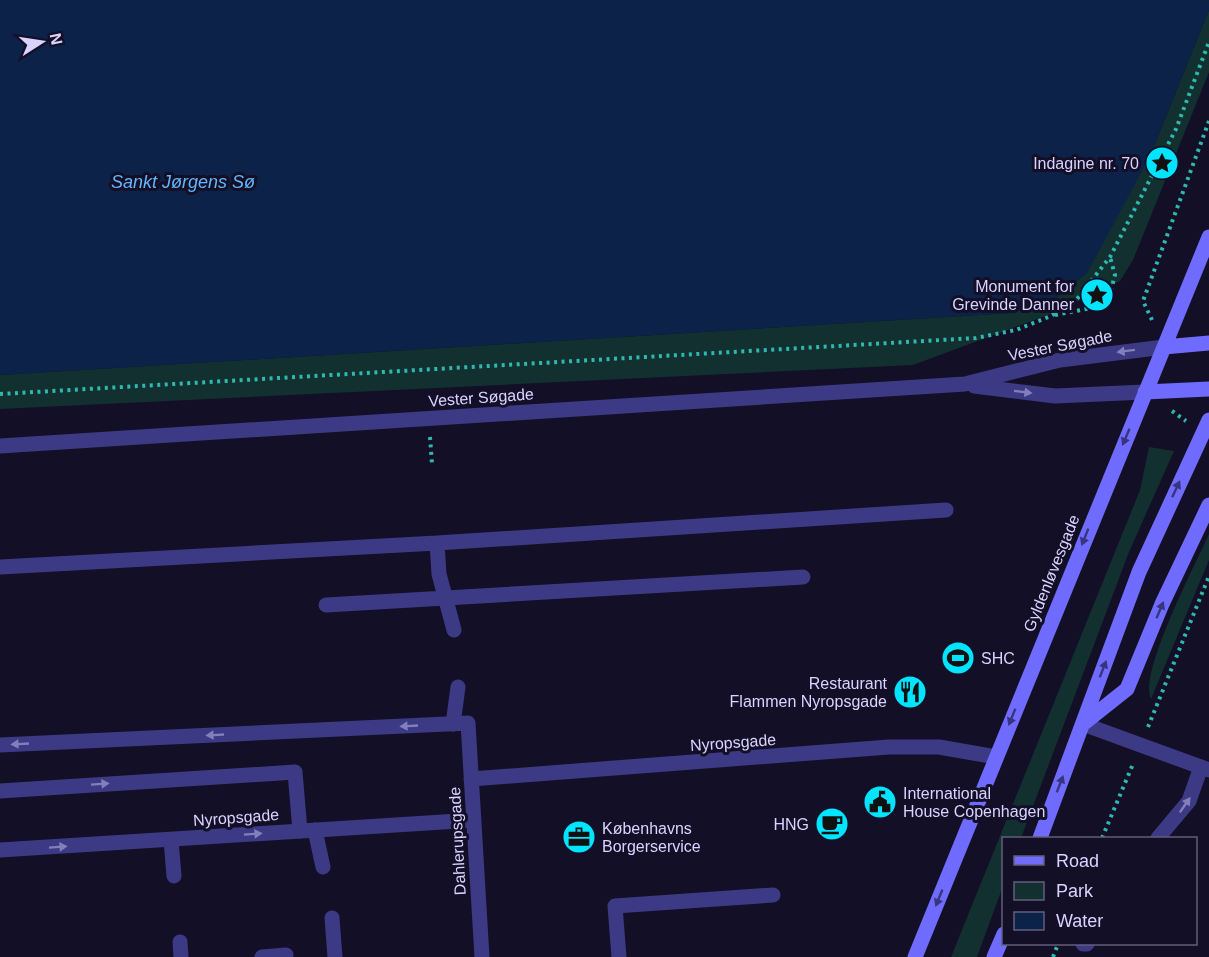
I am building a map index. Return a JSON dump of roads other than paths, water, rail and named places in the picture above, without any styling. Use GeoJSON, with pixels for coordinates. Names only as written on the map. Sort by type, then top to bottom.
{"type":"FeatureCollection","features":[{"type":"Feature","properties":{"kind":"street","name":"Gyldenløvesgade"},"geometry":{"type":"LineString","coordinates":[[915,957],[1209,237]]}},
{"type":"Feature","properties":{"kind":"street"},"geometry":{"type":"LineString","coordinates":[[1164,347],[1209,344]]}},
{"type":"Feature","properties":{"kind":"street","name":"Vester Søgade"},"geometry":{"type":"LineString","coordinates":[[0,446],[965,384],[1060,360],[1164,347]]}},
{"type":"Feature","properties":{"kind":"street","name":"Vester Søgade"},"geometry":{"type":"LineString","coordinates":[[965,384],[1054,396],[1145,392]]}},
{"type":"Feature","properties":{"kind":"street"},"geometry":{"type":"LineString","coordinates":[[1145,392],[1209,389]]}},
{"type":"Feature","properties":{"kind":"street"},"geometry":{"type":"LineString","coordinates":[[1040,837],[1139,572],[1206,427]]}},
{"type":"Feature","properties":{"kind":"street"},"geometry":{"type":"LineString","coordinates":[[1083,724],[1128,689],[1162,604],[1209,505]]}},
{"type":"Feature","properties":{"kind":"street"},"geometry":{"type":"LineString","coordinates":[[0,567],[437,543],[946,510]]}},
{"type":"Feature","properties":{"kind":"street"},"geometry":{"type":"LineString","coordinates":[[437,543],[439,574],[454,630]]}},
{"type":"Feature","properties":{"kind":"street"},"geometry":{"type":"LineString","coordinates":[[326,605],[803,577]]}},
{"type":"Feature","properties":{"kind":"street","name":"Dahlerupsgade"},"geometry":{"type":"LineString","coordinates":[[458,687],[461,724],[471,779],[482,957]]}},
{"type":"Feature","properties":{"kind":"street"},"geometry":{"type":"LineString","coordinates":[[0,745],[461,724]]}},
{"type":"Feature","properties":{"kind":"street"},"geometry":{"type":"LineString","coordinates":[[1083,724],[1205,768],[1189,801],[1159,837]]}},
{"type":"Feature","properties":{"kind":"street","name":"Nyropsgade"},"geometry":{"type":"LineString","coordinates":[[471,779],[889,747],[939,747],[996,756]]}},
{"type":"Feature","properties":{"kind":"street"},"geometry":{"type":"LineString","coordinates":[[0,791],[295,772],[307,831],[323,867]]}},
{"type":"Feature","properties":{"kind":"street","name":"Nyropsgade"},"geometry":{"type":"LineString","coordinates":[[0,850],[474,820]]}},
{"type":"Feature","properties":{"kind":"street"},"geometry":{"type":"LineString","coordinates":[[171,840],[174,876]]}},
{"type":"Feature","properties":{"kind":"street"},"geometry":{"type":"LineString","coordinates":[[619,957],[615,906],[773,896]]}},
{"type":"Feature","properties":{"kind":"street"},"geometry":{"type":"LineString","coordinates":[[333,918],[335,957]]}},
{"type":"Feature","properties":{"kind":"street"},"geometry":{"type":"LineString","coordinates":[[994,957],[1002,939]]}},
{"type":"Feature","properties":{"kind":"street"},"geometry":{"type":"LineString","coordinates":[[262,957],[286,955]]}},
{"type":"Feature","properties":{"kind":"water","name":"Sankt Jørgens Sø"},"geometry":{"type":"Polygon","coordinates":[[[0,0],[1209,0],[1209,10],[1149,158],[1087,273],[1054,300],[1012,313],[0,375],[0,0]]]}},
{"type":"Feature","properties":{"kind":"place","name":"Indagine nr. 70"},"geometry":{"type":"Point","coordinates":[1162,163]}},
{"type":"Feature","properties":{"kind":"place","name":"Monument for Grevinde Danner"},"geometry":{"type":"Point","coordinates":[1097,295]}},
{"type":"Feature","properties":{"kind":"place","name":"SHC"},"geometry":{"type":"Point","coordinates":[958,658]}},
{"type":"Feature","properties":{"kind":"place","name":"Restaurant Flammen Nyropsgade"},"geometry":{"type":"Point","coordinates":[910,692]}},
{"type":"Feature","properties":{"kind":"place","name":"International House Copenhagen"},"geometry":{"type":"Point","coordinates":[880,802]}},
{"type":"Feature","properties":{"kind":"place","name":"HNG"},"geometry":{"type":"Point","coordinates":[832,824]}},
{"type":"Feature","properties":{"kind":"place","name":"Københavns Borgerservice"},"geometry":{"type":"Point","coordinates":[579,837]}}]}
